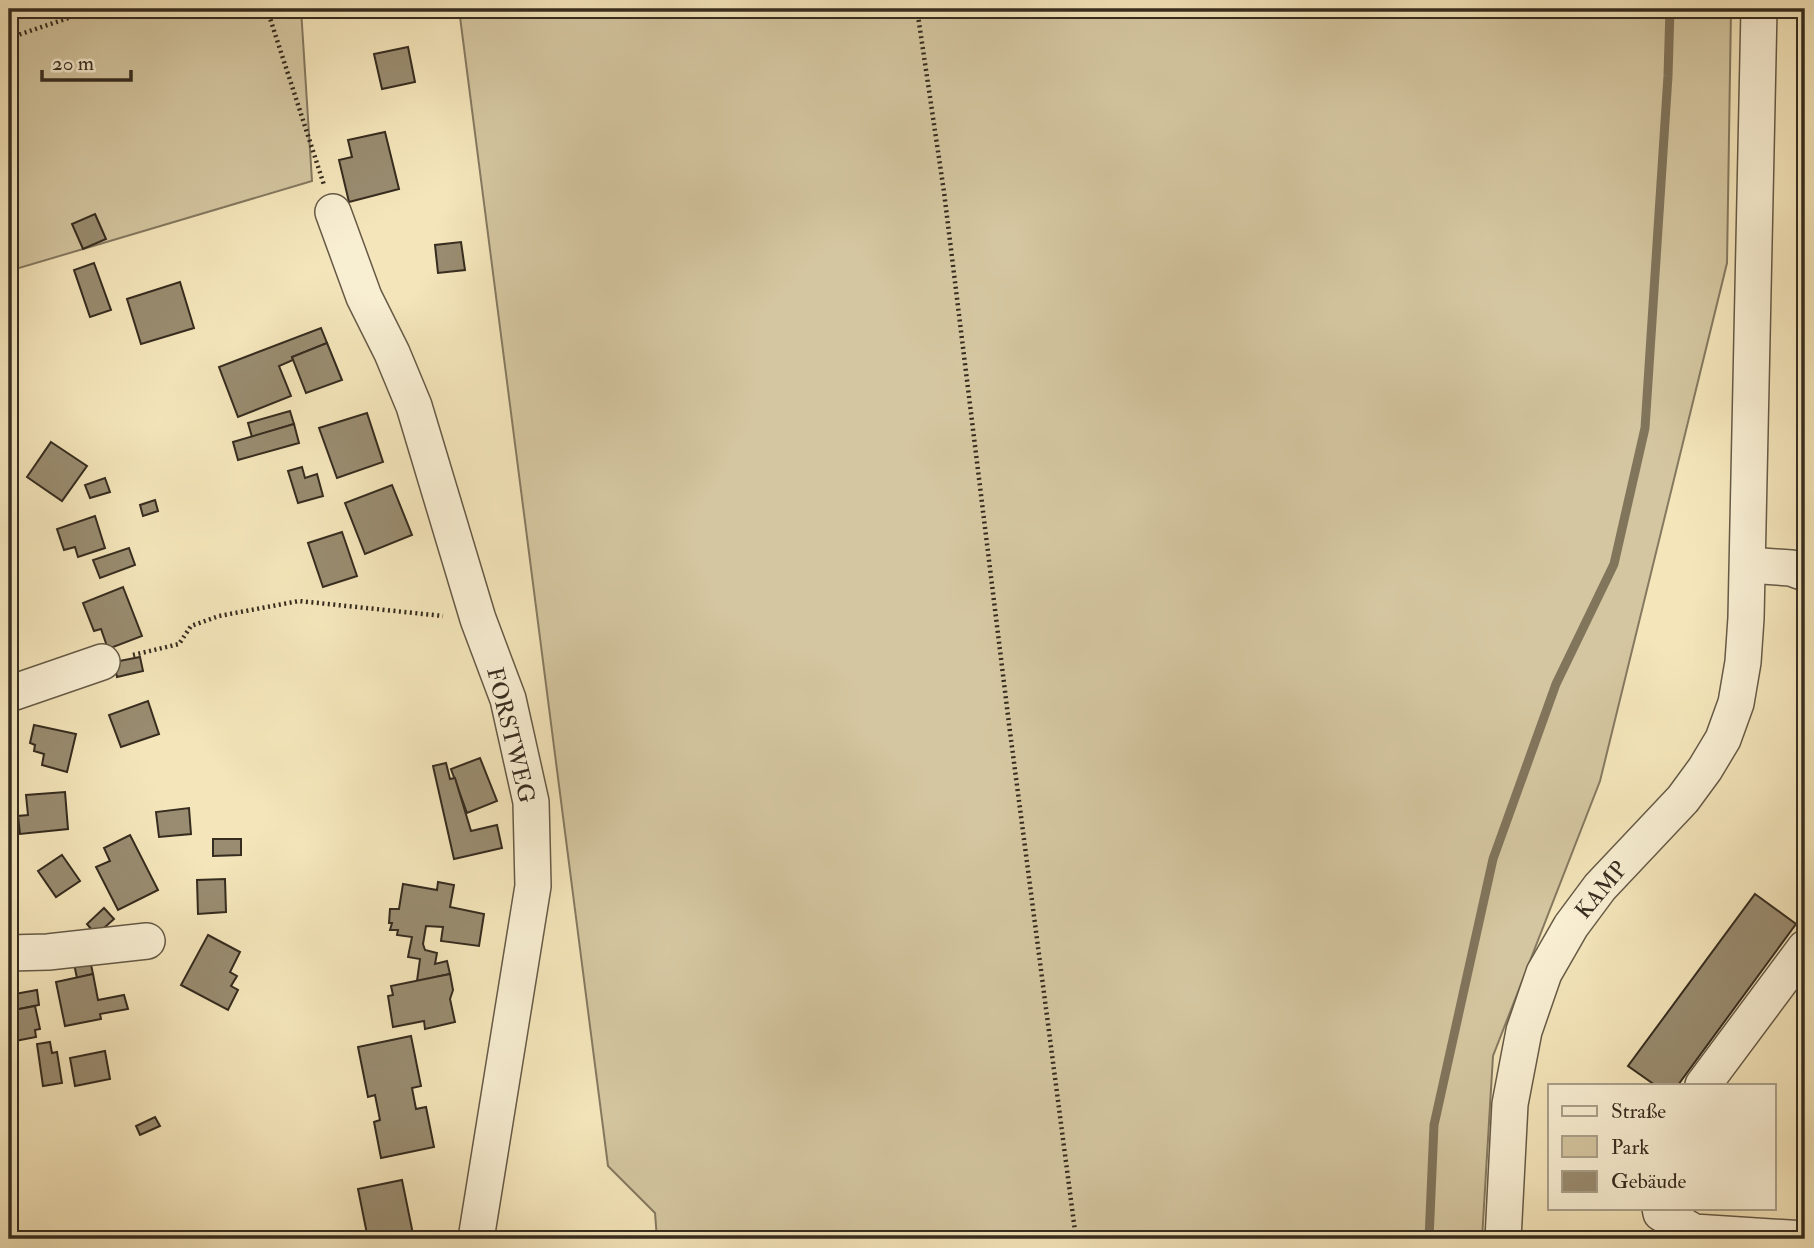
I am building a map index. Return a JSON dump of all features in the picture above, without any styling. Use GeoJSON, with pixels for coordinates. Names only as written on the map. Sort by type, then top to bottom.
{"type":"FeatureCollection","features":[{"type":"Feature","properties":{"kind":"street","name":"KAMP"},"geometry":{"type":"LineString","coordinates":[[1503,1239],[1510,1104],[1524,1031],[1544,973],[1571,926],[1600,887],[1683,799],[1705,769],[1723,738],[1736,703],[1743,662],[1748,565],[1759,9]]}},
{"type":"Feature","properties":{"kind":"street","name":"FORSTWEG"},"geometry":{"type":"LineString","coordinates":[[332,212],[363,297],[392,353],[414,406],[478,619],[508,699],[531,802],[533,886],[476,1239]]}},
{"type":"Feature","properties":{"kind":"street"},"geometry":{"type":"LineString","coordinates":[[1748,565],[1790,568],[1805,573]]}},
{"type":"Feature","properties":{"kind":"street"},"geometry":{"type":"LineString","coordinates":[[9,694],[102,662]]}},
{"type":"Feature","properties":{"kind":"street"},"geometry":{"type":"LineString","coordinates":[[9,953],[48,952],[148,941]]}},
{"type":"Feature","properties":{"kind":"street"},"geometry":{"type":"LineString","coordinates":[[1704,1084],[1805,948]]}},
{"type":"Feature","properties":{"kind":"street"},"geometry":{"type":"LineString","coordinates":[[1660,1210],[1661,1213],[1694,1232],[1805,1239]]}},
{"type":"Feature","properties":{"kind":"path"},"geometry":{"type":"LineString","coordinates":[[9,38],[95,9]]}},
{"type":"Feature","properties":{"kind":"path"},"geometry":{"type":"LineString","coordinates":[[267,9],[332,212]]}},
{"type":"Feature","properties":{"kind":"path"},"geometry":{"type":"LineString","coordinates":[[917,9],[944,192],[1076,1239]]}},
{"type":"Feature","properties":{"kind":"path"},"geometry":{"type":"LineString","coordinates":[[102,662],[179,644],[191,626],[219,616],[299,601],[478,619]]}},
{"type":"Feature","properties":{"kind":"green space"},"geometry":{"type":"Polygon","coordinates":[[[9,9],[301,9],[312,181],[9,271],[9,9]]]}},
{"type":"Feature","properties":{"kind":"green space"},"geometry":{"type":"Polygon","coordinates":[[[459,9],[1731,9],[1727,263],[1600,781],[1493,1056],[1482,1239],[657,1239],[655,1213],[608,1166],[459,9]]]}},
{"type":"Feature","properties":{"kind":"building"},"geometry":{"type":"Polygon","coordinates":[[[408,47],[415,82],[382,89],[374,54],[408,47]]]}},
{"type":"Feature","properties":{"kind":"building"},"geometry":{"type":"Polygon","coordinates":[[[385,132],[399,189],[349,202],[339,160],[352,157],[348,140],[385,132]]]}},
{"type":"Feature","properties":{"kind":"building"},"geometry":{"type":"Polygon","coordinates":[[[95,214],[106,239],[83,249],[72,224],[95,214]]]}},
{"type":"Feature","properties":{"kind":"building"},"geometry":{"type":"Polygon","coordinates":[[[461,242],[465,270],[438,273],[435,245],[461,242]]]}},
{"type":"Feature","properties":{"kind":"building"},"geometry":{"type":"Polygon","coordinates":[[[94,263],[111,310],[90,317],[74,270],[94,263]]]}},
{"type":"Feature","properties":{"kind":"building"},"geometry":{"type":"Polygon","coordinates":[[[180,282],[194,328],[141,344],[127,299],[180,282]]]}},
{"type":"Feature","properties":{"kind":"building"},"geometry":{"type":"Polygon","coordinates":[[[321,328],[327,343],[292,357],[293,360],[279,366],[291,396],[238,417],[219,367],[321,328]]]}},
{"type":"Feature","properties":{"kind":"building"},"geometry":{"type":"Polygon","coordinates":[[[327,343],[342,380],[306,393],[292,357],[327,343]]]}},
{"type":"Feature","properties":{"kind":"building"},"geometry":{"type":"Polygon","coordinates":[[[290,411],[294,424],[252,437],[248,423],[290,411]]]}},
{"type":"Feature","properties":{"kind":"building"},"geometry":{"type":"Polygon","coordinates":[[[367,413],[383,462],[337,478],[319,428],[367,413]]]}},
{"type":"Feature","properties":{"kind":"building"},"geometry":{"type":"Polygon","coordinates":[[[294,424],[299,443],[238,460],[233,442],[294,424]]]}},
{"type":"Feature","properties":{"kind":"building"},"geometry":{"type":"Polygon","coordinates":[[[51,442],[87,466],[62,501],[27,477],[51,442]]]}},
{"type":"Feature","properties":{"kind":"building"},"geometry":{"type":"Polygon","coordinates":[[[302,467],[305,478],[317,474],[323,496],[298,503],[288,471],[302,467]]]}},
{"type":"Feature","properties":{"kind":"building"},"geometry":{"type":"Polygon","coordinates":[[[105,478],[110,492],[90,498],[85,485],[105,478]]]}},
{"type":"Feature","properties":{"kind":"building"},"geometry":{"type":"Polygon","coordinates":[[[392,485],[412,535],[365,554],[345,503],[392,485]]]}},
{"type":"Feature","properties":{"kind":"building"},"geometry":{"type":"Polygon","coordinates":[[[155,500],[158,511],[143,516],[140,505],[155,500]]]}},
{"type":"Feature","properties":{"kind":"building"},"geometry":{"type":"Polygon","coordinates":[[[95,516],[105,548],[78,557],[75,547],[64,550],[57,529],[95,516]]]}},
{"type":"Feature","properties":{"kind":"building"},"geometry":{"type":"Polygon","coordinates":[[[342,532],[357,576],[323,587],[308,543],[342,532]]]}},
{"type":"Feature","properties":{"kind":"building"},"geometry":{"type":"Polygon","coordinates":[[[129,548],[135,565],[100,578],[93,560],[129,548]]]}},
{"type":"Feature","properties":{"kind":"building"},"geometry":{"type":"Polygon","coordinates":[[[123,587],[142,636],[108,649],[101,629],[94,631],[83,603],[123,587]]]}},
{"type":"Feature","properties":{"kind":"building"},"geometry":{"type":"Polygon","coordinates":[[[140,657],[143,671],[117,677],[114,662],[140,657]]]}},
{"type":"Feature","properties":{"kind":"building"},"geometry":{"type":"Polygon","coordinates":[[[148,701],[159,734],[121,747],[109,715],[148,701]]]}},
{"type":"Feature","properties":{"kind":"building"},"geometry":{"type":"Polygon","coordinates":[[[34,725],[76,734],[67,772],[42,765],[44,754],[34,751],[35,745],[30,743],[34,725]]]}},
{"type":"Feature","properties":{"kind":"building"},"geometry":{"type":"Polygon","coordinates":[[[480,758],[497,801],[467,813],[451,769],[480,758]]]}},
{"type":"Feature","properties":{"kind":"building"},"geometry":{"type":"Polygon","coordinates":[[[446,763],[450,779],[455,778],[471,831],[497,825],[502,848],[454,859],[433,766],[446,763]]]}},
{"type":"Feature","properties":{"kind":"building"},"geometry":{"type":"Polygon","coordinates":[[[65,792],[68,829],[20,834],[18,816],[28,815],[26,795],[65,792]]]}},
{"type":"Feature","properties":{"kind":"building"},"geometry":{"type":"Polygon","coordinates":[[[189,808],[191,834],[159,837],[156,812],[189,808]]]}},
{"type":"Feature","properties":{"kind":"building"},"geometry":{"type":"Polygon","coordinates":[[[130,835],[158,890],[118,910],[96,867],[110,861],[104,848],[130,835]]]}},
{"type":"Feature","properties":{"kind":"building"},"geometry":{"type":"Polygon","coordinates":[[[213,839],[241,839],[241,855],[213,856],[213,839]]]}},
{"type":"Feature","properties":{"kind":"building"},"geometry":{"type":"Polygon","coordinates":[[[62,855],[80,881],[56,897],[38,871],[62,855]]]}},
{"type":"Feature","properties":{"kind":"building"},"geometry":{"type":"Polygon","coordinates":[[[225,879],[226,912],[198,914],[197,880],[225,879]]]}},
{"type":"Feature","properties":{"kind":"building"},"geometry":{"type":"Polygon","coordinates":[[[438,882],[454,885],[450,907],[484,914],[479,946],[441,941],[443,927],[426,926],[423,944],[425,950],[437,953],[435,964],[447,961],[450,974],[417,981],[420,959],[408,957],[412,937],[397,935],[398,930],[390,930],[390,909],[399,909],[403,884],[437,890],[438,882]]]}},
{"type":"Feature","properties":{"kind":"building"},"geometry":{"type":"Polygon","coordinates":[[[1755,894],[1796,924],[1679,1084],[1654,1084],[1628,1066],[1755,894]]]}},
{"type":"Feature","properties":{"kind":"building"},"geometry":{"type":"Polygon","coordinates":[[[104,908],[114,919],[96,935],[87,924],[104,908]]]}},
{"type":"Feature","properties":{"kind":"building"},"geometry":{"type":"Polygon","coordinates":[[[208,935],[240,952],[230,972],[237,976],[231,986],[238,990],[228,1010],[181,985],[208,935]]]}},
{"type":"Feature","properties":{"kind":"building"},"geometry":{"type":"Polygon","coordinates":[[[90,960],[93,974],[77,978],[74,964],[90,960]]]}},
{"type":"Feature","properties":{"kind":"building"},"geometry":{"type":"Polygon","coordinates":[[[93,974],[98,1000],[124,995],[128,1009],[100,1014],[101,1019],[65,1026],[56,982],[93,974]]]}},
{"type":"Feature","properties":{"kind":"building"},"geometry":{"type":"Polygon","coordinates":[[[450,974],[453,990],[450,999],[455,1022],[425,1029],[424,1021],[393,1027],[388,996],[393,995],[391,986],[450,974]]]}},
{"type":"Feature","properties":{"kind":"building"},"geometry":{"type":"Polygon","coordinates":[[[37,990],[39,1005],[9,1011],[9,995],[37,990]]]}},
{"type":"Feature","properties":{"kind":"building"},"geometry":{"type":"Polygon","coordinates":[[[35,1006],[40,1029],[35,1030],[36,1037],[15,1041],[14,1034],[9,1035],[9,1011],[35,1006]]]}},
{"type":"Feature","properties":{"kind":"building"},"geometry":{"type":"Polygon","coordinates":[[[411,1036],[421,1086],[412,1088],[416,1109],[426,1107],[434,1147],[381,1158],[374,1122],[380,1120],[375,1095],[368,1097],[358,1047],[411,1036]]]}},
{"type":"Feature","properties":{"kind":"building"},"geometry":{"type":"Polygon","coordinates":[[[50,1042],[52,1053],[57,1052],[62,1083],[43,1086],[37,1044],[50,1042]]]}},
{"type":"Feature","properties":{"kind":"building"},"geometry":{"type":"Polygon","coordinates":[[[105,1051],[110,1079],[75,1086],[70,1058],[105,1051]]]}},
{"type":"Feature","properties":{"kind":"building"},"geometry":{"type":"Polygon","coordinates":[[[155,1117],[160,1126],[140,1135],[136,1126],[155,1117]]]}},
{"type":"Feature","properties":{"kind":"building"},"geometry":{"type":"Polygon","coordinates":[[[402,1180],[414,1239],[368,1239],[358,1189],[402,1180]]]}},
{"type":"Feature","properties":{"kind":"waterway"},"geometry":{"type":"LineString","coordinates":[[1429,1239],[1434,1125],[1493,859],[1556,684],[1614,564],[1645,428],[1670,9]]}}]}
